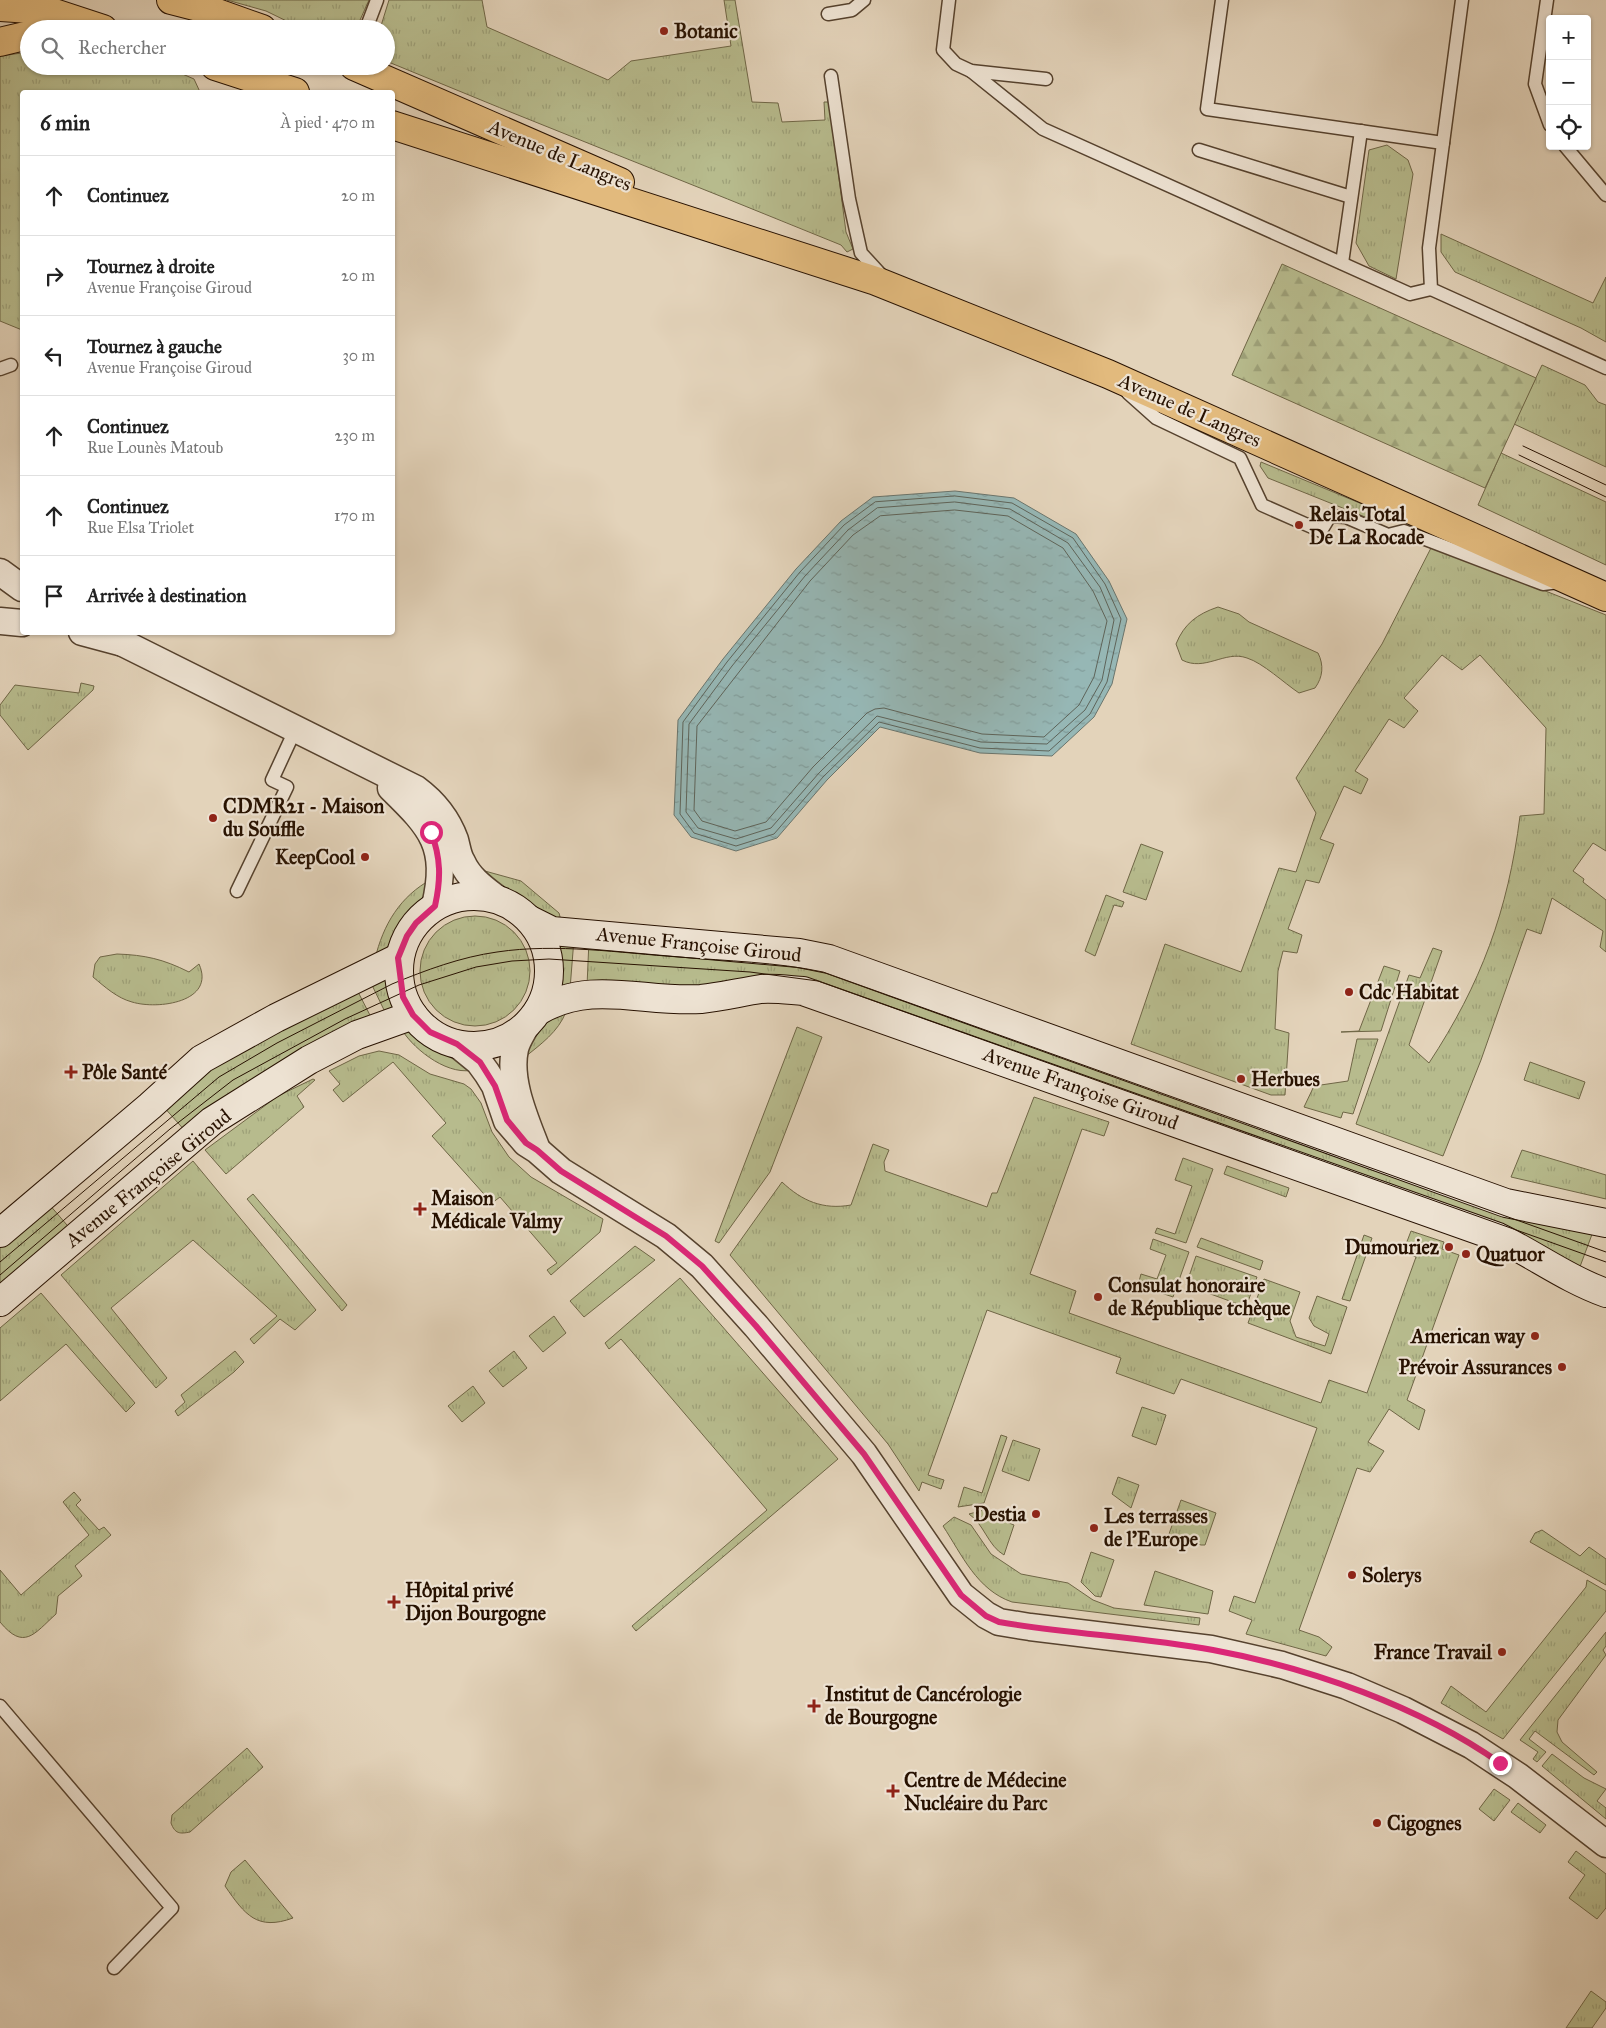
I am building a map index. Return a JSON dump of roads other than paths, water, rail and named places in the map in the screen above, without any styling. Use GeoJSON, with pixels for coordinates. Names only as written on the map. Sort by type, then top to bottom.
{"type":"FeatureCollection","features":[{"type":"Feature","properties":{"kind":"main road"},"geometry":{"type":"LineString","coordinates":[[170,0],[206,9],[237,20]]}},
{"type":"Feature","properties":{"kind":"main road"},"geometry":{"type":"LineString","coordinates":[[0,7],[45,10],[76,20]]}},
{"type":"Feature","properties":{"kind":"main road"},"geometry":{"type":"LineString","coordinates":[[0,42],[20,38]]}},
{"type":"Feature","properties":{"kind":"main road"},"geometry":{"type":"LineString","coordinates":[[243,75],[289,90]]}},
{"type":"Feature","properties":{"kind":"main road","name":"Avenue de Langres"},"geometry":{"type":"LineString","coordinates":[[375,75],[766,245]]}},
{"type":"Feature","properties":{"kind":"main road","name":"Avenue de Langres"},"geometry":{"type":"LineString","coordinates":[[395,126],[766,245],[894,289],[1108,374],[1606,597]]}},
{"type":"Feature","properties":{"kind":"street"},"geometry":{"type":"LineString","coordinates":[[0,572],[20,587]]}},
{"type":"Feature","properties":{"kind":"street"},"geometry":{"type":"LineString","coordinates":[[0,621],[20,623]]}},
{"type":"Feature","properties":{"kind":"street"},"geometry":{"type":"LineString","coordinates":[[98,635],[115,638],[416,789],[428,798],[448,823],[460,860],[469,874],[496,898]]}},
{"type":"Feature","properties":{"kind":"street"},"geometry":{"type":"LineString","coordinates":[[369,767],[416,812],[431,832],[438,851],[441,867],[435,906]]}},
{"type":"Feature","properties":{"kind":"street","name":"Avenue Françoise Giroud"},"geometry":{"type":"LineString","coordinates":[[532,1018],[547,994],[550,973],[548,952],[540,932],[525,914],[496,898],[484,895],[460,896],[435,906],[416,923],[407,936],[398,958],[403,997],[413,1015],[430,1032],[457,1044],[474,1046],[497,1043],[518,1032],[532,1018],[552,1003],[580,994],[678,1000],[702,999],[764,989],[810,992],[1498,1237],[1522,1249],[1566,1277],[1606,1293]]}},
{"type":"Feature","properties":{"kind":"street","name":"Avenue Françoise Giroud"},"geometry":{"type":"LineString","coordinates":[[530,920],[552,931],[799,953],[829,959],[1506,1203],[1606,1223]]}},
{"type":"Feature","properties":{"kind":"street"},"geometry":{"type":"LineString","coordinates":[[0,1233],[202,1059],[276,1018],[398,958]]}},
{"type":"Feature","properties":{"kind":"street","name":"Avenue Françoise Giroud"},"geometry":{"type":"LineString","coordinates":[[0,1302],[212,1121],[310,1060],[356,1036],[413,1015]]}},
{"type":"Feature","properties":{"kind":"street"},"geometry":{"type":"LineString","coordinates":[[532,1018],[516,1047],[514,1060],[516,1084],[537,1150]]}},
{"type":"Feature","properties":{"kind":"street"},"geometry":{"type":"LineString","coordinates":[[457,1044],[480,1062],[495,1086],[507,1120],[516,1134],[561,1171],[666,1236],[702,1266],[756,1326],[864,1454],[957,1589],[975,1607],[999,1622],[1211,1650],[1282,1665],[1348,1686],[1403,1710],[1471,1745],[1518,1776],[1606,1844]]}},
{"type":"Feature","properties":{"kind":"lane"},"geometry":{"type":"LineString","coordinates":[[369,20],[377,0]]}},
{"type":"Feature","properties":{"kind":"lane"},"geometry":{"type":"LineString","coordinates":[[828,14],[852,10],[864,0]]}},
{"type":"Feature","properties":{"kind":"lane"},"geometry":{"type":"LineString","coordinates":[[949,0],[943,50],[956,64],[971,71],[1043,129],[1410,294],[1431,289],[1606,368]]}},
{"type":"Feature","properties":{"kind":"lane"},"geometry":{"type":"LineString","coordinates":[[1222,0],[1207,109],[1443,143]]}},
{"type":"Feature","properties":{"kind":"lane"},"geometry":{"type":"LineString","coordinates":[[1431,289],[1429,248],[1462,0]]}},
{"type":"Feature","properties":{"kind":"lane"},"geometry":{"type":"LineString","coordinates":[[1546,114],[1535,84],[1548,0]]}},
{"type":"Feature","properties":{"kind":"lane"},"geometry":{"type":"LineString","coordinates":[[971,71],[1046,79]]}},
{"type":"Feature","properties":{"kind":"lane"},"geometry":{"type":"LineString","coordinates":[[832,76],[849,199],[861,253],[894,289]]}},
{"type":"Feature","properties":{"kind":"lane"},"geometry":{"type":"LineString","coordinates":[[1342,263],[1361,132]]}},
{"type":"Feature","properties":{"kind":"lane"},"geometry":{"type":"LineString","coordinates":[[1199,150],[1351,197]]}},
{"type":"Feature","properties":{"kind":"lane"},"geometry":{"type":"LineString","coordinates":[[1568,150],[1606,195]]}},
{"type":"Feature","properties":{"kind":"lane"},"geometry":{"type":"LineString","coordinates":[[1108,374],[1156,418],[1240,458],[1262,505],[1321,531],[1330,516],[1346,517],[1388,535],[1404,531],[1543,584],[1567,580]]}},
{"type":"Feature","properties":{"kind":"lane"},"geometry":{"type":"LineString","coordinates":[[237,890],[287,787],[272,780],[296,728]]}},
{"type":"Feature","properties":{"kind":"lane"},"geometry":{"type":"LineString","coordinates":[[0,1706],[172,1908],[114,1968]]}},
{"type":"Feature","properties":{"kind":"water"},"geometry":{"type":"Polygon","coordinates":[[[955,491],[1014,498],[1076,534],[1109,581],[1127,619],[1112,684],[1094,717],[1052,756],[980,753],[880,727],[827,780],[777,838],[736,851],[691,837],[674,815],[678,720],[723,659],[796,569],[841,521],[873,497],[955,491]]]}},
{"type":"Feature","properties":{"kind":"tram line"},"geometry":{"type":"LineString","coordinates":[[1523,446],[1606,485]]}},
{"type":"Feature","properties":{"kind":"tram line"},"geometry":{"type":"LineString","coordinates":[[1519,455],[1606,497]]}},
{"type":"Feature","properties":{"kind":"tram line"},"geometry":{"type":"LineString","coordinates":[[0,1262],[219,1077],[277,1043],[392,984],[431,969],[484,954],[542,948],[751,962],[823,972],[1606,1252]]}},
{"type":"Feature","properties":{"kind":"tram line"},"geometry":{"type":"LineString","coordinates":[[0,1275],[170,1129],[233,1080],[345,1019],[419,985],[476,967],[512,961],[549,959],[750,972],[818,981],[1606,1262]]}},
{"type":"Feature","properties":{"kind":"place","name":"Botanic"},"geometry":{"type":"Point","coordinates":[664,31]}},
{"type":"Feature","properties":{"kind":"place","name":"Relais Total De La Rocade"},"geometry":{"type":"Point","coordinates":[1299,525]}},
{"type":"Feature","properties":{"kind":"place","name":"CDMR21 - Maison du Souffle"},"geometry":{"type":"Point","coordinates":[213,818]}},
{"type":"Feature","properties":{"kind":"place","name":"KeepCool"},"geometry":{"type":"Point","coordinates":[365,857]}},
{"type":"Feature","properties":{"kind":"place","name":"Cdc Habitat"},"geometry":{"type":"Point","coordinates":[1349,992]}},
{"type":"Feature","properties":{"kind":"place","name":"Pôle Santé"},"geometry":{"type":"Point","coordinates":[71,1072]}},
{"type":"Feature","properties":{"kind":"place","name":"Herbues"},"geometry":{"type":"Point","coordinates":[1241,1079]}},
{"type":"Feature","properties":{"kind":"place","name":"Maison Médicale Valmy"},"geometry":{"type":"Point","coordinates":[420,1209]}},
{"type":"Feature","properties":{"kind":"place","name":"Dumouriez"},"geometry":{"type":"Point","coordinates":[1449,1247]}},
{"type":"Feature","properties":{"kind":"place","name":"Quatuor"},"geometry":{"type":"Point","coordinates":[1466,1254]}},
{"type":"Feature","properties":{"kind":"place","name":"Consulat honoraire de République tchèque"},"geometry":{"type":"Point","coordinates":[1098,1297]}},
{"type":"Feature","properties":{"kind":"place","name":"American way"},"geometry":{"type":"Point","coordinates":[1535,1336]}},
{"type":"Feature","properties":{"kind":"place","name":"Prévoir Assurances"},"geometry":{"type":"Point","coordinates":[1562,1367]}},
{"type":"Feature","properties":{"kind":"place","name":"Destia"},"geometry":{"type":"Point","coordinates":[1036,1514]}},
{"type":"Feature","properties":{"kind":"place","name":"Les terrasses de l'Europe"},"geometry":{"type":"Point","coordinates":[1094,1528]}},
{"type":"Feature","properties":{"kind":"place","name":"Solerys"},"geometry":{"type":"Point","coordinates":[1352,1575]}},
{"type":"Feature","properties":{"kind":"place","name":"Hôpital privé Dijon Bourgogne"},"geometry":{"type":"Point","coordinates":[394,1602]}},
{"type":"Feature","properties":{"kind":"place","name":"France Travail"},"geometry":{"type":"Point","coordinates":[1502,1652]}},
{"type":"Feature","properties":{"kind":"place","name":"Institut de Cancérologie de Bourgogne"},"geometry":{"type":"Point","coordinates":[814,1706]}},
{"type":"Feature","properties":{"kind":"place","name":"Centre de Médecine Nucléaire du Parc"},"geometry":{"type":"Point","coordinates":[893,1791]}},
{"type":"Feature","properties":{"kind":"place","name":"Cigognes"},"geometry":{"type":"Point","coordinates":[1377,1823]}}]}
